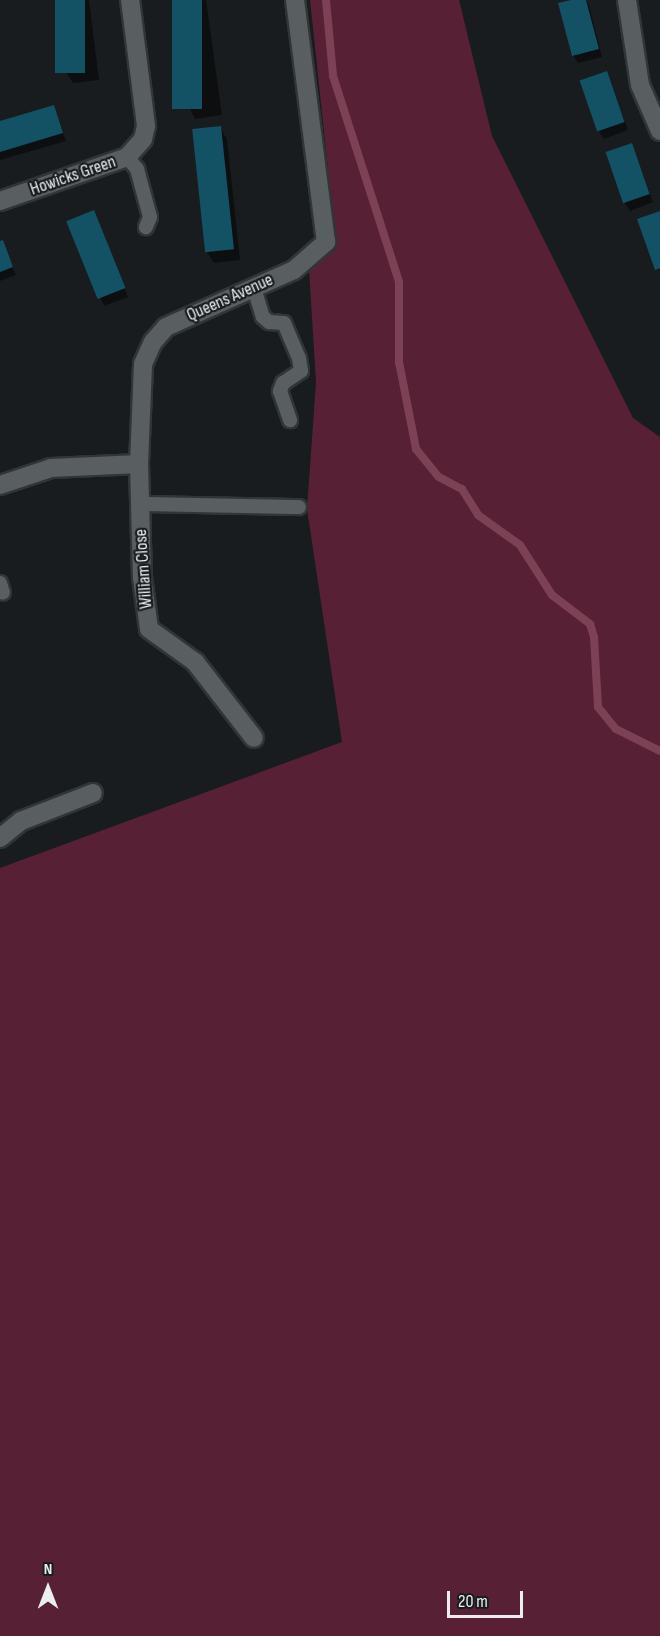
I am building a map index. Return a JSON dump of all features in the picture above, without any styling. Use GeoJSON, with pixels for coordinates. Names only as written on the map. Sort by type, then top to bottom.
{"type":"FeatureCollection","features":[{"type":"Feature","properties":{"kind":"street","name":"Howicks Green"},"geometry":{"type":"LineString","coordinates":[[0,201],[127,157],[143,139],[146,126],[129,0]]}},
{"type":"Feature","properties":{"kind":"street","name":"Queens Avenue"},"geometry":{"type":"LineString","coordinates":[[139,464],[143,364],[153,342],[166,327],[294,270],[326,242],[295,0]]}},
{"type":"Feature","properties":{"kind":"street"},"geometry":{"type":"LineString","coordinates":[[627,0],[640,85],[660,131]]}},
{"type":"Feature","properties":{"kind":"street"},"geometry":{"type":"LineString","coordinates":[[0,485],[51,468],[139,464]]}},
{"type":"Feature","properties":{"kind":"street","name":"William Close"},"geometry":{"type":"LineString","coordinates":[[139,464],[142,577],[149,629],[195,662],[254,738]]}},
{"type":"Feature","properties":{"kind":"street"},"geometry":{"type":"LineString","coordinates":[[0,838],[21,821],[93,793]]}},
{"type":"Feature","properties":{"kind":"lane"},"geometry":{"type":"LineString","coordinates":[[127,157],[137,169],[150,217],[146,227]]}},
{"type":"Feature","properties":{"kind":"lane"},"geometry":{"type":"LineString","coordinates":[[254,288],[263,317],[269,322],[284,323],[299,358],[301,371],[283,383],[280,391],[291,420]]}},
{"type":"Feature","properties":{"kind":"lane"},"geometry":{"type":"LineString","coordinates":[[140,504],[299,507]]}},
{"type":"Feature","properties":{"kind":"shaded area"},"geometry":{"type":"Polygon","coordinates":[[[310,0],[459,0],[492,136],[633,418],[660,437],[660,1636],[0,1636],[0,868],[342,742],[307,509],[316,382],[309,269],[336,245],[310,0]]]}},
{"type":"Feature","properties":{"kind":"building"},"geometry":{"type":"Polygon","coordinates":[[[55,0],[85,0],[85,73],[55,73],[55,0]]]}},
{"type":"Feature","properties":{"kind":"building"},"geometry":{"type":"Polygon","coordinates":[[[172,0],[202,0],[202,109],[172,109],[172,0]]]}},
{"type":"Feature","properties":{"kind":"building"},"geometry":{"type":"Polygon","coordinates":[[[586,0],[599,49],[572,56],[558,3],[586,0]]]}},
{"type":"Feature","properties":{"kind":"building"},"geometry":{"type":"Polygon","coordinates":[[[607,71],[625,122],[597,131],[580,80],[607,71]]]}},
{"type":"Feature","properties":{"kind":"building"},"geometry":{"type":"Polygon","coordinates":[[[54,105],[63,133],[0,152],[0,121],[54,105]]]}},
{"type":"Feature","properties":{"kind":"building"},"geometry":{"type":"Polygon","coordinates":[[[221,126],[234,249],[205,252],[192,129],[221,126]]]}},
{"type":"Feature","properties":{"kind":"building"},"geometry":{"type":"Polygon","coordinates":[[[632,143],[650,194],[623,203],[606,152],[632,143]]]}},
{"type":"Feature","properties":{"kind":"building"},"geometry":{"type":"Polygon","coordinates":[[[94,210],[125,288],[98,299],[66,221],[94,210]]]}},
{"type":"Feature","properties":{"kind":"building"},"geometry":{"type":"Polygon","coordinates":[[[660,211],[660,268],[655,270],[637,219],[660,211]]]}},
{"type":"Feature","properties":{"kind":"building"},"geometry":{"type":"Polygon","coordinates":[[[3,240],[13,267],[0,272],[0,241],[3,240]]]}},
{"type":"Feature","properties":{"kind":"waterway"},"geometry":{"type":"LineString","coordinates":[[326,0],[333,76],[399,282],[399,362],[416,449],[439,477],[462,489],[478,515],[520,545],[552,595],[590,624],[594,637],[598,707],[616,729],[660,751]]}}]}
